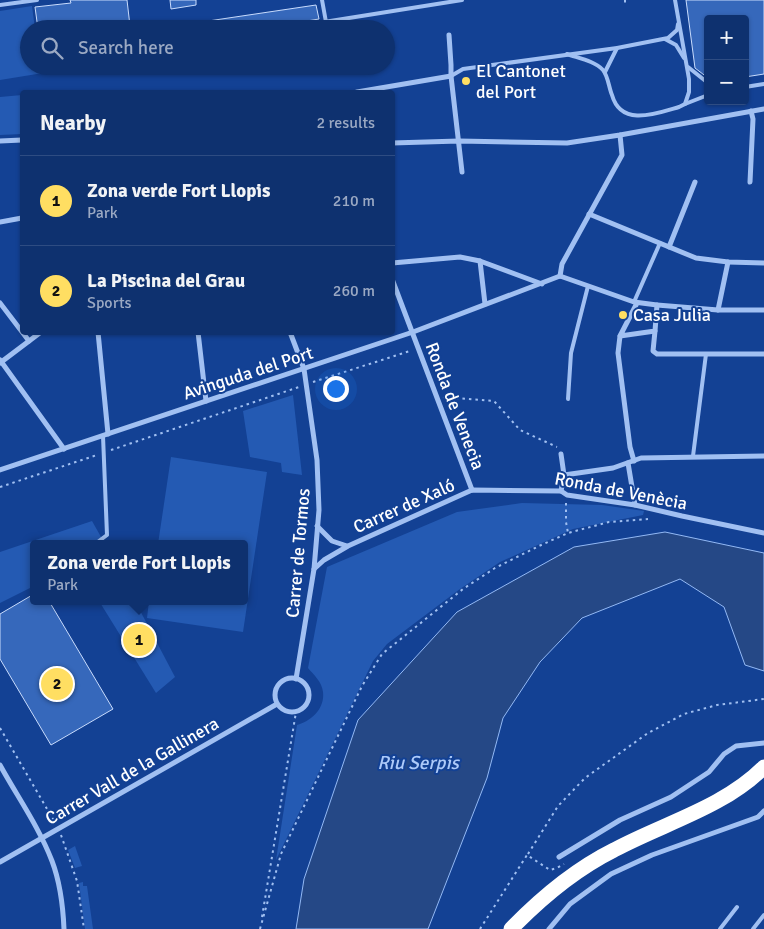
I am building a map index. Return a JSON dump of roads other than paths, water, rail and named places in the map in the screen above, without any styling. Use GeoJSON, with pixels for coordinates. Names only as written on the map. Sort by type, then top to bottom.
{"type":"FeatureCollection","features":[{"type":"Feature","properties":{"kind":"highway"},"geometry":{"type":"LineString","coordinates":[[511,929],[536,903],[577,870],[615,849],[711,805],[738,788],[763,768]]}},
{"type":"Feature","properties":{"kind":"street"},"geometry":{"type":"LineString","coordinates":[[449,35],[451,76],[462,172]]}},
{"type":"Feature","properties":{"kind":"street"},"geometry":{"type":"LineString","coordinates":[[369,90],[451,76]]}},
{"type":"Feature","properties":{"kind":"street"},"geometry":{"type":"LineString","coordinates":[[395,143],[458,141],[567,143],[764,109]]}},
{"type":"Feature","properties":{"kind":"street"},"geometry":{"type":"LineString","coordinates":[[750,182],[753,119],[751,111]]}},
{"type":"Feature","properties":{"kind":"street"},"geometry":{"type":"LineString","coordinates":[[620,135],[622,155],[562,264],[560,276],[636,303],[718,310],[764,310]]}},
{"type":"Feature","properties":{"kind":"street"},"geometry":{"type":"LineString","coordinates":[[0,141],[20,140]]}},
{"type":"Feature","properties":{"kind":"street"},"geometry":{"type":"LineString","coordinates":[[669,247],[695,182]]}},
{"type":"Feature","properties":{"kind":"street"},"geometry":{"type":"LineString","coordinates":[[589,214],[696,258],[728,262],[764,263]]}},
{"type":"Feature","properties":{"kind":"street"},"geometry":{"type":"LineString","coordinates":[[0,222],[20,218]]}},
{"type":"Feature","properties":{"kind":"street"},"geometry":{"type":"LineString","coordinates":[[395,263],[460,257],[480,261],[542,284]]}},
{"type":"Feature","properties":{"kind":"street"},"geometry":{"type":"LineString","coordinates":[[480,261],[485,304]]}},
{"type":"Feature","properties":{"kind":"street"},"geometry":{"type":"LineString","coordinates":[[718,310],[728,262]]}},
{"type":"Feature","properties":{"kind":"street","name":"Avinguda del Port"},"geometry":{"type":"LineString","coordinates":[[0,470],[413,332],[560,276]]}},
{"type":"Feature","properties":{"kind":"street","name":"Ronda de Venecia"},"geometry":{"type":"LineString","coordinates":[[395,287],[472,490]]}},
{"type":"Feature","properties":{"kind":"street"},"geometry":{"type":"LineString","coordinates":[[634,461],[630,447],[618,353],[620,336],[636,303]]}},
{"type":"Feature","properties":{"kind":"street"},"geometry":{"type":"LineString","coordinates":[[0,304],[20,330]]}},
{"type":"Feature","properties":{"kind":"street"},"geometry":{"type":"LineString","coordinates":[[657,305],[653,351],[657,354],[764,354]]}},
{"type":"Feature","properties":{"kind":"street"},"geometry":{"type":"LineString","coordinates":[[620,336],[655,331]]}},
{"type":"Feature","properties":{"kind":"street"},"geometry":{"type":"LineString","coordinates":[[24,335],[29,341]]}},
{"type":"Feature","properties":{"kind":"street"},"geometry":{"type":"LineString","coordinates":[[37,335],[0,362],[64,449]]}},
{"type":"Feature","properties":{"kind":"street"},"geometry":{"type":"LineString","coordinates":[[98,335],[105,435]]}},
{"type":"Feature","properties":{"kind":"street"},"geometry":{"type":"LineString","coordinates":[[198,335],[206,401]]}},
{"type":"Feature","properties":{"kind":"street","name":"Carrer de Tormos"},"geometry":{"type":"LineString","coordinates":[[291,335],[304,369],[317,460],[319,510],[314,569],[296,679]]}},
{"type":"Feature","properties":{"kind":"street"},"geometry":{"type":"LineString","coordinates":[[561,491],[564,475],[562,454]]}},
{"type":"Feature","properties":{"kind":"street"},"geometry":{"type":"LineString","coordinates":[[564,475],[613,468],[641,458],[764,456]]}},
{"type":"Feature","properties":{"kind":"street"},"geometry":{"type":"LineString","coordinates":[[628,463],[635,505]]}},
{"type":"Feature","properties":{"kind":"street","name":"Carrer de Xaló"},"geometry":{"type":"LineString","coordinates":[[314,569],[324,560],[348,546],[472,490]]}},
{"type":"Feature","properties":{"kind":"street","name":"Ronda de Venècia"},"geometry":{"type":"LineString","coordinates":[[472,490],[561,491],[567,495],[635,505],[764,533]]}},
{"type":"Feature","properties":{"kind":"street","name":"Carrer de Xaló"},"geometry":{"type":"LineString","coordinates":[[317,526],[332,541],[348,546]]}},
{"type":"Feature","properties":{"kind":"street"},"geometry":{"type":"LineString","coordinates":[[296,679],[305,686],[308,696],[305,706],[296,712],[285,711],[277,704],[275,696],[278,685],[284,680],[296,679]]}},
{"type":"Feature","properties":{"kind":"street","name":"Carrer Vall de la Gallinera"},"geometry":{"type":"LineString","coordinates":[[0,862],[277,704]]}},
{"type":"Feature","properties":{"kind":"street"},"geometry":{"type":"LineString","coordinates":[[559,857],[620,820],[671,798],[709,772],[724,754],[736,746],[764,744]]}},
{"type":"Feature","properties":{"kind":"street"},"geometry":{"type":"LineString","coordinates":[[0,765],[41,838],[52,862],[63,904],[64,929]]}},
{"type":"Feature","properties":{"kind":"street"},"geometry":{"type":"LineString","coordinates":[[549,929],[570,904],[611,874],[652,855],[758,817],[764,811]]}},
{"type":"Feature","properties":{"kind":"lane"},"geometry":{"type":"LineString","coordinates":[[0,5],[36,0]]}},
{"type":"Feature","properties":{"kind":"lane"},"geometry":{"type":"LineString","coordinates":[[322,0],[326,20]]}},
{"type":"Feature","properties":{"kind":"lane"},"geometry":{"type":"LineString","coordinates":[[338,20],[462,0]]}},
{"type":"Feature","properties":{"kind":"lane"},"geometry":{"type":"LineString","coordinates":[[675,0],[687,64],[690,92],[684,104]]}},
{"type":"Feature","properties":{"kind":"lane"},"geometry":{"type":"LineString","coordinates":[[451,76],[463,69],[617,48],[668,38],[677,30],[678,19]]}},
{"type":"Feature","properties":{"kind":"lane"},"geometry":{"type":"LineString","coordinates":[[663,39],[676,45],[687,64],[704,79]]}},
{"type":"Feature","properties":{"kind":"lane"},"geometry":{"type":"LineString","coordinates":[[605,72],[617,48]]}},
{"type":"Feature","properties":{"kind":"lane"},"geometry":{"type":"LineString","coordinates":[[567,54],[599,66],[605,72],[614,103],[622,113],[635,117],[672,109],[704,96]]}},
{"type":"Feature","properties":{"kind":"lane"},"geometry":{"type":"LineString","coordinates":[[749,86],[764,84]]}},
{"type":"Feature","properties":{"kind":"lane"},"geometry":{"type":"LineString","coordinates":[[636,303],[660,243]]}},
{"type":"Feature","properties":{"kind":"lane"},"geometry":{"type":"LineString","coordinates":[[568,398],[571,353],[588,286]]}},
{"type":"Feature","properties":{"kind":"lane"},"geometry":{"type":"LineString","coordinates":[[693,456],[706,354]]}},
{"type":"Feature","properties":{"kind":"lane"},"geometry":{"type":"LineString","coordinates":[[100,540],[107,535],[105,435]]}},
{"type":"Feature","properties":{"kind":"lane"},"geometry":{"type":"LineString","coordinates":[[720,929],[737,907]]}},
{"type":"Feature","properties":{"kind":"lane"},"geometry":{"type":"LineString","coordinates":[[753,929],[764,915]]}},
{"type":"Feature","properties":{"kind":"water","name":"Riu Serpis"},"geometry":{"type":"Polygon","coordinates":[[[665,532],[764,553],[764,671],[745,665],[724,607],[680,579],[582,618],[540,662],[503,718],[487,778],[428,929],[296,929],[304,879],[358,720],[457,612],[574,547],[665,532]]]}},
{"type":"Feature","properties":{"kind":"place","name":"El Cantonet del Port"},"geometry":{"type":"Point","coordinates":[466,81]}},
{"type":"Feature","properties":{"kind":"place","name":"Casa Julia"},"geometry":{"type":"Point","coordinates":[623,315]}},
{"type":"Feature","properties":{"kind":"place","name":"Zona verde Fort Llopis"},"geometry":{"type":"Point","coordinates":[139,640]}},
{"type":"Feature","properties":{"kind":"place","name":"La Piscina del Grau"},"geometry":{"type":"Point","coordinates":[57,684]}}]}
